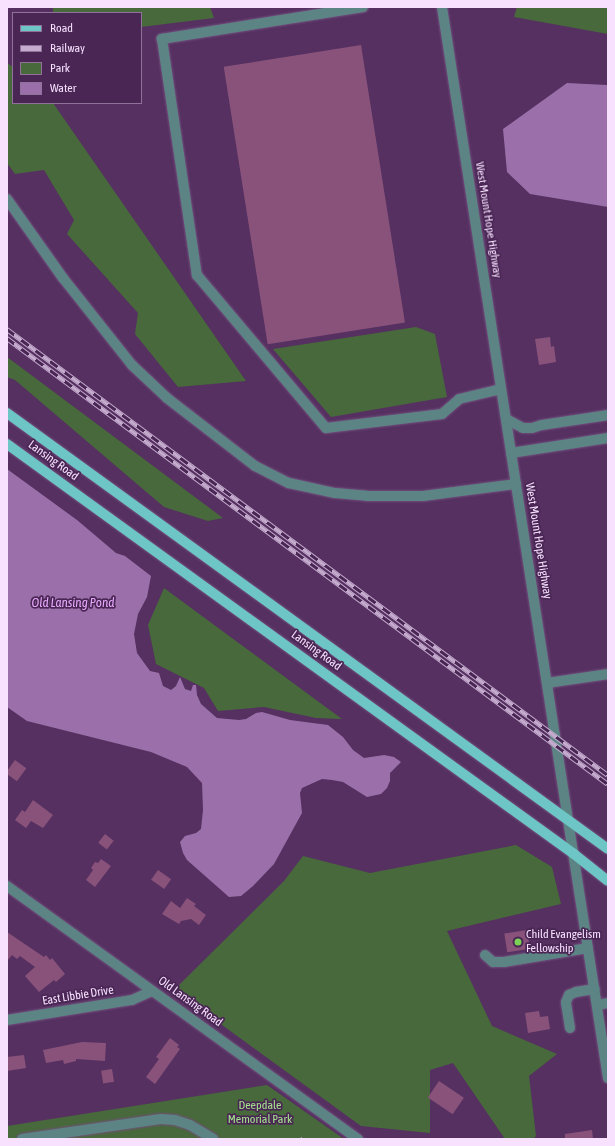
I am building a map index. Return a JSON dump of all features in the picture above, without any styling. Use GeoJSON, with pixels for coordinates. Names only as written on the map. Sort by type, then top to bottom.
{"type":"FeatureCollection","features":[{"type":"Feature","properties":{"kind":"main road","name":"Lansing Road"},"geometry":{"type":"LineString","coordinates":[[7,413],[608,849]]}},
{"type":"Feature","properties":{"kind":"main road","name":"Lansing Road"},"geometry":{"type":"LineString","coordinates":[[7,444],[574,854],[608,881]]}},
{"type":"Feature","properties":{"kind":"street"},"geometry":{"type":"LineString","coordinates":[[363,7],[162,39],[197,275],[326,428],[442,414],[459,399],[501,389]]}},
{"type":"Feature","properties":{"kind":"street","name":"West Mount Hope Highway"},"geometry":{"type":"LineString","coordinates":[[442,7],[608,1078]]}},
{"type":"Feature","properties":{"kind":"street"},"geometry":{"type":"LineString","coordinates":[[7,199],[63,278],[132,365],[167,398],[255,466],[289,483],[335,493],[367,496],[423,496],[516,484]]}},
{"type":"Feature","properties":{"kind":"street"},"geometry":{"type":"LineString","coordinates":[[506,419],[523,428],[532,428],[542,425],[608,415]]}},
{"type":"Feature","properties":{"kind":"street"},"geometry":{"type":"LineString","coordinates":[[511,453],[608,438]]}},
{"type":"Feature","properties":{"kind":"street"},"geometry":{"type":"LineString","coordinates":[[547,683],[608,674]]}},
{"type":"Feature","properties":{"kind":"street","name":"Old Lansing Road"},"geometry":{"type":"LineString","coordinates":[[7,886],[358,1139]]}},
{"type":"Feature","properties":{"kind":"street"},"geometry":{"type":"LineString","coordinates":[[485,955],[493,962],[504,962],[588,948]]}},
{"type":"Feature","properties":{"kind":"street"},"geometry":{"type":"LineString","coordinates":[[570,1028],[566,1002],[569,995],[576,992],[594,989]]}},
{"type":"Feature","properties":{"kind":"street","name":"East Libbie Drive"},"geometry":{"type":"LineString","coordinates":[[7,1020],[132,1000],[152,991]]}},
{"type":"Feature","properties":{"kind":"street"},"geometry":{"type":"LineString","coordinates":[[597,1004],[608,1003]]}},
{"type":"Feature","properties":{"kind":"street"},"geometry":{"type":"LineString","coordinates":[[22,1139],[161,1119],[175,1120],[190,1125],[213,1139]]}},
{"type":"Feature","properties":{"kind":"green space"},"geometry":{"type":"Polygon","coordinates":[[[53,7],[210,7],[214,18],[142,27],[142,12],[53,12],[53,7]]]}},
{"type":"Feature","properties":{"kind":"green space"},"geometry":{"type":"Polygon","coordinates":[[[517,7],[608,7],[608,34],[514,17],[517,7]]]}},
{"type":"Feature","properties":{"kind":"green space"},"geometry":{"type":"Polygon","coordinates":[[[7,63],[12,66],[12,104],[54,104],[246,381],[178,387],[135,334],[138,313],[67,234],[74,220],[44,170],[15,174],[7,163],[7,63]]]}},
{"type":"Feature","properties":{"kind":"green space"},"geometry":{"type":"Polygon","coordinates":[[[416,327],[435,334],[447,397],[331,417],[273,349],[416,327]]]}},
{"type":"Feature","properties":{"kind":"green space"},"geometry":{"type":"Polygon","coordinates":[[[7,357],[223,518],[208,521],[164,507],[15,380],[7,377],[7,357]]]}},
{"type":"Feature","properties":{"kind":"green space"},"geometry":{"type":"Polygon","coordinates":[[[164,588],[342,719],[316,718],[264,707],[218,711],[204,688],[156,664],[148,625],[164,588]]]}},
{"type":"Feature","properties":{"kind":"green space"},"geometry":{"type":"Polygon","coordinates":[[[516,845],[552,867],[561,904],[447,931],[492,1026],[557,1054],[529,1076],[536,1136],[533,1139],[505,1139],[453,1063],[430,1070],[430,1133],[361,1126],[174,990],[284,881],[303,856],[370,873],[516,845]]]}},
{"type":"Feature","properties":{"kind":"green space","name":"Deepdale Memorial Park"},"geometry":{"type":"Polygon","coordinates":[[[267,1085],[344,1139],[7,1139],[7,1126],[267,1085]]]}},
{"type":"Feature","properties":{"kind":"water"},"geometry":{"type":"Polygon","coordinates":[[[567,83],[607,85],[608,83],[608,207],[530,194],[507,172],[503,129],[567,83]]]}},
{"type":"Feature","properties":{"kind":"water","name":"Old Lansing Pond"},"geometry":{"type":"Polygon","coordinates":[[[7,469],[77,520],[116,553],[125,556],[151,576],[147,597],[138,614],[134,634],[137,653],[150,671],[159,673],[163,686],[171,690],[176,686],[180,677],[185,689],[191,691],[193,685],[196,685],[197,695],[201,704],[217,718],[239,720],[246,719],[256,713],[262,712],[290,720],[328,725],[343,737],[353,750],[364,758],[384,755],[394,757],[401,762],[390,773],[390,781],[387,788],[381,794],[367,797],[343,782],[322,779],[302,788],[300,793],[302,813],[274,864],[241,896],[229,897],[187,860],[183,853],[180,842],[185,836],[196,833],[201,829],[203,810],[202,783],[187,767],[151,752],[27,721],[7,707],[7,469]]]}},
{"type":"Feature","properties":{"kind":"building"},"geometry":{"type":"Polygon","coordinates":[[[361,45],[405,323],[268,344],[224,67],[361,45]]]}},
{"type":"Feature","properties":{"kind":"building"},"geometry":{"type":"Polygon","coordinates":[[[550,337],[551,347],[554,346],[556,362],[539,365],[535,339],[550,337]]]}},
{"type":"Feature","properties":{"kind":"building"},"geometry":{"type":"Polygon","coordinates":[[[15,760],[26,768],[17,781],[7,774],[7,771],[15,760]]]}},
{"type":"Feature","properties":{"kind":"building"},"geometry":{"type":"Polygon","coordinates":[[[33,800],[53,815],[43,828],[31,821],[26,828],[15,820],[22,810],[25,812],[33,800]]]}},
{"type":"Feature","properties":{"kind":"building"},"geometry":{"type":"Polygon","coordinates":[[[105,834],[114,841],[107,849],[98,843],[105,834]]]}},
{"type":"Feature","properties":{"kind":"building"},"geometry":{"type":"Polygon","coordinates":[[[101,859],[111,866],[95,887],[86,880],[93,870],[91,868],[95,862],[98,863],[101,859]]]}},
{"type":"Feature","properties":{"kind":"building"},"geometry":{"type":"Polygon","coordinates":[[[158,870],[171,879],[164,889],[151,880],[158,870]]]}},
{"type":"Feature","properties":{"kind":"building"},"geometry":{"type":"Polygon","coordinates":[[[187,898],[196,904],[194,906],[206,915],[199,925],[191,919],[181,921],[179,924],[162,914],[171,901],[180,908],[187,898]]]}},
{"type":"Feature","properties":{"kind":"building","name":"Child Evangelism Fellowship"},"geometry":{"type":"Polygon","coordinates":[[[527,930],[530,949],[507,952],[504,934],[527,930]]]}},
{"type":"Feature","properties":{"kind":"building"},"geometry":{"type":"Polygon","coordinates":[[[7,932],[44,957],[46,955],[50,960],[52,958],[65,974],[56,982],[54,980],[39,992],[25,976],[35,967],[20,956],[17,959],[12,955],[7,961],[7,932]]]}},
{"type":"Feature","properties":{"kind":"building"},"geometry":{"type":"Polygon","coordinates":[[[539,1011],[540,1017],[548,1016],[550,1029],[528,1033],[525,1013],[539,1011]]]}},
{"type":"Feature","properties":{"kind":"building"},"geometry":{"type":"Polygon","coordinates":[[[170,1038],[179,1045],[177,1047],[180,1049],[155,1084],[146,1077],[159,1059],[156,1057],[170,1038]]]}},
{"type":"Feature","properties":{"kind":"building"},"geometry":{"type":"Polygon","coordinates":[[[82,1042],[106,1043],[105,1061],[76,1059],[76,1061],[64,1064],[63,1060],[46,1063],[43,1050],[82,1042]]]}},
{"type":"Feature","properties":{"kind":"building"},"geometry":{"type":"Polygon","coordinates":[[[24,1055],[26,1068],[7,1071],[7,1057],[24,1055]]]}},
{"type":"Feature","properties":{"kind":"building"},"geometry":{"type":"Polygon","coordinates":[[[112,1069],[114,1082],[103,1084],[101,1071],[112,1069]]]}},
{"type":"Feature","properties":{"kind":"building"},"geometry":{"type":"Polygon","coordinates":[[[439,1081],[464,1098],[453,1114],[428,1098],[439,1081]]]}},
{"type":"Feature","properties":{"kind":"building"},"geometry":{"type":"Polygon","coordinates":[[[592,1130],[593,1139],[565,1139],[565,1134],[592,1130]]]}},
{"type":"Feature","properties":{"kind":"railway"},"geometry":{"type":"LineString","coordinates":[[7,329],[608,775]]}},
{"type":"Feature","properties":{"kind":"railway"},"geometry":{"type":"LineString","coordinates":[[7,338],[608,784]]}},
{"type":"Feature","properties":{"kind":"place","name":"Child Evangelism Fellowship"},"geometry":{"type":"Point","coordinates":[518,942]}}]}
